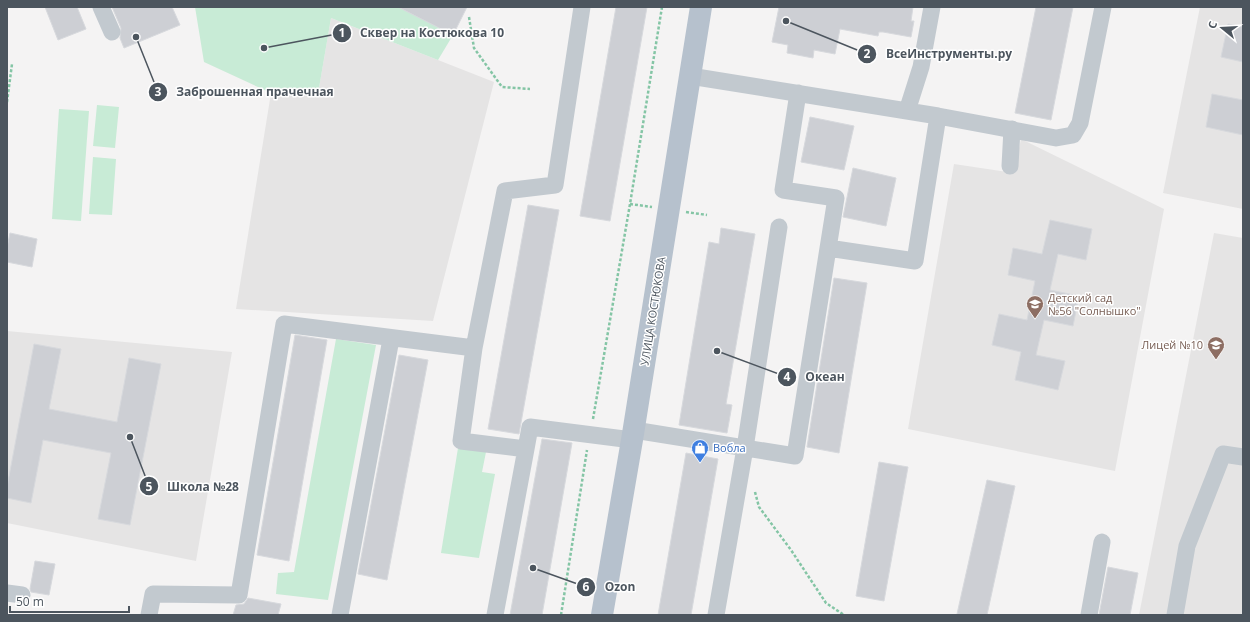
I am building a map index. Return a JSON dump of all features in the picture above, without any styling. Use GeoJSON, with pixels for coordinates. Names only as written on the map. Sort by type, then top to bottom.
{"type":"FeatureCollection","features":[{"type":"Feature","properties":{"kind":"main road","name":"УЛИЦА КОСТЮКОВА"},"geometry":{"type":"LineString","coordinates":[[602,615],[633,435],[701,7]]}},
{"type":"Feature","properties":{"kind":"lane"},"geometry":{"type":"LineString","coordinates":[[101,7],[112,32]]}},
{"type":"Feature","properties":{"kind":"lane"},"geometry":{"type":"LineString","coordinates":[[526,450],[460,441],[474,348],[505,191],[555,185],[582,7]]}},
{"type":"Feature","properties":{"kind":"lane"},"geometry":{"type":"LineString","coordinates":[[907,110],[921,67],[932,7]]}},
{"type":"Feature","properties":{"kind":"lane"},"geometry":{"type":"LineString","coordinates":[[690,76],[907,110],[1056,138],[1073,135],[1080,123],[1103,7]]}},
{"type":"Feature","properties":{"kind":"lane"},"geometry":{"type":"LineString","coordinates":[[495,615],[530,426],[590,435],[633,435],[745,448],[795,456],[836,198],[783,190],[798,93]]}},
{"type":"Feature","properties":{"kind":"lane"},"geometry":{"type":"LineString","coordinates":[[828,248],[915,261],[938,116]]}},
{"type":"Feature","properties":{"kind":"lane"},"geometry":{"type":"LineString","coordinates":[[1010,166],[1012,129]]}},
{"type":"Feature","properties":{"kind":"lane"},"geometry":{"type":"LineString","coordinates":[[716,615],[745,448],[779,227]]}},
{"type":"Feature","properties":{"kind":"lane"},"geometry":{"type":"LineString","coordinates":[[149,615],[153,594],[239,595],[284,324],[474,348]]}},
{"type":"Feature","properties":{"kind":"lane"},"geometry":{"type":"LineString","coordinates":[[340,615],[391,338]]}},
{"type":"Feature","properties":{"kind":"lane"},"geometry":{"type":"LineString","coordinates":[[1175,615],[1187,546],[1223,454],[1243,457]]}},
{"type":"Feature","properties":{"kind":"lane"},"geometry":{"type":"LineString","coordinates":[[1089,615],[1102,542]]}},
{"type":"Feature","properties":{"kind":"path"},"geometry":{"type":"LineString","coordinates":[[561,615],[662,7]]}},
{"type":"Feature","properties":{"kind":"path"},"geometry":{"type":"LineString","coordinates":[[469,17],[474,48],[502,87],[530,89]]}},
{"type":"Feature","properties":{"kind":"path"},"geometry":{"type":"LineString","coordinates":[[7,102],[12,64]]}},
{"type":"Feature","properties":{"kind":"path"},"geometry":{"type":"LineString","coordinates":[[684,212],[707,215]]}},
{"type":"Feature","properties":{"kind":"path"},"geometry":{"type":"LineString","coordinates":[[754,485],[759,507],[791,550],[826,603],[844,615]]}},
{"type":"Feature","properties":{"kind":"shaded area"},"geometry":{"type":"Polygon","coordinates":[[[1200,7],[1243,7],[1243,209],[1163,193],[1200,7]]]}},
{"type":"Feature","properties":{"kind":"shaded area"},"geometry":{"type":"Polygon","coordinates":[[[331,18],[494,82],[433,321],[236,309],[271,93],[319,88],[331,18]]]}},
{"type":"Feature","properties":{"kind":"shaded area","name":"Детский сад №56 \"Солнышко\""},"geometry":{"type":"Polygon","coordinates":[[[1021,139],[1164,209],[1115,471],[908,429],[954,164],[1014,173],[1021,139]]]}},
{"type":"Feature","properties":{"kind":"shaded area","name":"Лицей №10"},"geometry":{"type":"Polygon","coordinates":[[[1214,233],[1243,238],[1243,615],[1139,615],[1214,233]]]}},
{"type":"Feature","properties":{"kind":"shaded area"},"geometry":{"type":"Polygon","coordinates":[[[7,331],[232,352],[196,561],[7,523],[7,331]]]}},
{"type":"Feature","properties":{"kind":"green space"},"geometry":{"type":"Polygon","coordinates":[[[195,7],[398,7],[453,35],[438,60],[331,18],[319,88],[271,93],[204,62],[195,7]]]}},
{"type":"Feature","properties":{"kind":"green space"},"geometry":{"type":"Polygon","coordinates":[[[97,105],[119,107],[115,148],[93,146],[97,105]]]}},
{"type":"Feature","properties":{"kind":"green space"},"geometry":{"type":"Polygon","coordinates":[[[59,109],[89,111],[81,221],[52,219],[59,109]]]}},
{"type":"Feature","properties":{"kind":"green space"},"geometry":{"type":"Polygon","coordinates":[[[93,157],[116,159],[112,215],[89,214],[93,157]]]}},
{"type":"Feature","properties":{"kind":"green space"},"geometry":{"type":"Polygon","coordinates":[[[336,339],[376,345],[328,600],[276,594],[278,573],[294,572],[336,339]]]}},
{"type":"Feature","properties":{"kind":"green space"},"geometry":{"type":"Polygon","coordinates":[[[458,448],[486,452],[482,472],[495,474],[479,558],[441,553],[458,448]]]}},
{"type":"Feature","properties":{"kind":"building"},"geometry":{"type":"Polygon","coordinates":[[[45,7],[77,7],[86,29],[58,40],[45,7]]]}},
{"type":"Feature","properties":{"kind":"building"},"geometry":{"type":"Polygon","coordinates":[[[112,7],[172,7],[180,25],[124,48],[120,38],[121,28],[112,7]]]}},
{"type":"Feature","properties":{"kind":"building"},"geometry":{"type":"Polygon","coordinates":[[[398,7],[467,7],[453,35],[398,7]]]}},
{"type":"Feature","properties":{"kind":"building"},"geometry":{"type":"Polygon","coordinates":[[[616,7],[647,7],[610,221],[580,216],[616,7]]]}},
{"type":"Feature","properties":{"kind":"building"},"geometry":{"type":"Polygon","coordinates":[[[779,7],[913,7],[911,21],[914,21],[911,37],[883,32],[879,32],[878,36],[840,29],[835,54],[814,50],[813,58],[787,53],[788,45],[772,42],[779,7]]]}},
{"type":"Feature","properties":{"kind":"building"},"geometry":{"type":"Polygon","coordinates":[[[1036,7],[1073,7],[1051,120],[1015,113],[1036,7]]]}},
{"type":"Feature","properties":{"kind":"building"},"geometry":{"type":"Polygon","coordinates":[[[1228,24],[1243,27],[1243,62],[1221,57],[1228,24]]]}},
{"type":"Feature","properties":{"kind":"building"},"geometry":{"type":"Polygon","coordinates":[[[1212,94],[1243,100],[1243,135],[1206,127],[1212,94]]]}},
{"type":"Feature","properties":{"kind":"building"},"geometry":{"type":"Polygon","coordinates":[[[810,117],[854,126],[844,170],[801,162],[810,117]]]}},
{"type":"Feature","properties":{"kind":"building"},"geometry":{"type":"Polygon","coordinates":[[[853,168],[896,178],[886,226],[843,217],[853,168]]]}},
{"type":"Feature","properties":{"kind":"building"},"geometry":{"type":"Polygon","coordinates":[[[528,205],[559,210],[519,434],[488,429],[528,205]]]}},
{"type":"Feature","properties":{"kind":"building"},"geometry":{"type":"Polygon","coordinates":[[[1050,220],[1092,229],[1086,260],[1058,254],[1050,290],[1079,296],[1073,326],[1044,320],[1036,355],[1065,361],[1058,390],[1015,380],[1021,352],[992,345],[999,314],[1027,320],[1035,281],[1008,275],[1013,248],[1042,254],[1050,220]]]}},
{"type":"Feature","properties":{"kind":"building"},"geometry":{"type":"Polygon","coordinates":[[[721,228],[755,234],[726,404],[732,405],[727,433],[679,425],[709,242],[719,244],[721,228]]]}},
{"type":"Feature","properties":{"kind":"building"},"geometry":{"type":"Polygon","coordinates":[[[10,233],[37,239],[32,267],[7,262],[7,248],[10,233]]]}},
{"type":"Feature","properties":{"kind":"building"},"geometry":{"type":"Polygon","coordinates":[[[834,278],[867,283],[839,453],[807,447],[834,278]]]}},
{"type":"Feature","properties":{"kind":"building"},"geometry":{"type":"Polygon","coordinates":[[[295,335],[327,340],[289,561],[257,555],[295,335]]]}},
{"type":"Feature","properties":{"kind":"building"},"geometry":{"type":"Polygon","coordinates":[[[34,344],[61,349],[49,409],[117,422],[129,358],[161,364],[130,525],[98,519],[111,453],[43,440],[31,503],[7,498],[7,487],[34,344]]]}},
{"type":"Feature","properties":{"kind":"building"},"geometry":{"type":"Polygon","coordinates":[[[399,355],[428,360],[387,580],[358,574],[399,355]]]}},
{"type":"Feature","properties":{"kind":"building"},"geometry":{"type":"Polygon","coordinates":[[[542,439],[572,443],[542,615],[510,615],[542,439]]]}},
{"type":"Feature","properties":{"kind":"building"},"geometry":{"type":"Polygon","coordinates":[[[686,453],[718,459],[691,615],[658,615],[686,453]]]}},
{"type":"Feature","properties":{"kind":"building"},"geometry":{"type":"Polygon","coordinates":[[[879,462],[908,467],[884,601],[856,596],[879,462]]]}},
{"type":"Feature","properties":{"kind":"building"},"geometry":{"type":"Polygon","coordinates":[[[987,480],[1015,486],[987,615],[957,614],[987,480]]]}},
{"type":"Feature","properties":{"kind":"building"},"geometry":{"type":"Polygon","coordinates":[[[35,561],[55,564],[49,595],[31,592],[30,589],[35,561]]]}},
{"type":"Feature","properties":{"kind":"building"},"geometry":{"type":"Polygon","coordinates":[[[1108,567],[1138,573],[1130,615],[1099,615],[1108,567]]]}},
{"type":"Feature","properties":{"kind":"building"},"geometry":{"type":"Polygon","coordinates":[[[248,598],[281,604],[278,615],[233,615],[236,605],[244,604],[248,598]]]}},
{"type":"Feature","properties":{"kind":"place","name":"ВсеИнструменты.ру"},"geometry":{"type":"Point","coordinates":[786,21]}},
{"type":"Feature","properties":{"kind":"place","name":"Заброшенная прачечная"},"geometry":{"type":"Point","coordinates":[136,37]}},
{"type":"Feature","properties":{"kind":"place","name":"Сквер на Костюкова 10"},"geometry":{"type":"Point","coordinates":[264,48]}},
{"type":"Feature","properties":{"kind":"place","name":"Детский сад №56 \"Солнышко\""},"geometry":{"type":"Point","coordinates":[1035,319]}},
{"type":"Feature","properties":{"kind":"place","name":"Океан"},"geometry":{"type":"Point","coordinates":[717,351]}},
{"type":"Feature","properties":{"kind":"place","name":"Лицей №10"},"geometry":{"type":"Point","coordinates":[1216,360]}},
{"type":"Feature","properties":{"kind":"place","name":"Школа №28"},"geometry":{"type":"Point","coordinates":[130,437]}},
{"type":"Feature","properties":{"kind":"place","name":"Вобла"},"geometry":{"type":"Point","coordinates":[700,463]}},
{"type":"Feature","properties":{"kind":"place","name":"Ozon"},"geometry":{"type":"Point","coordinates":[533,568]}}]}
